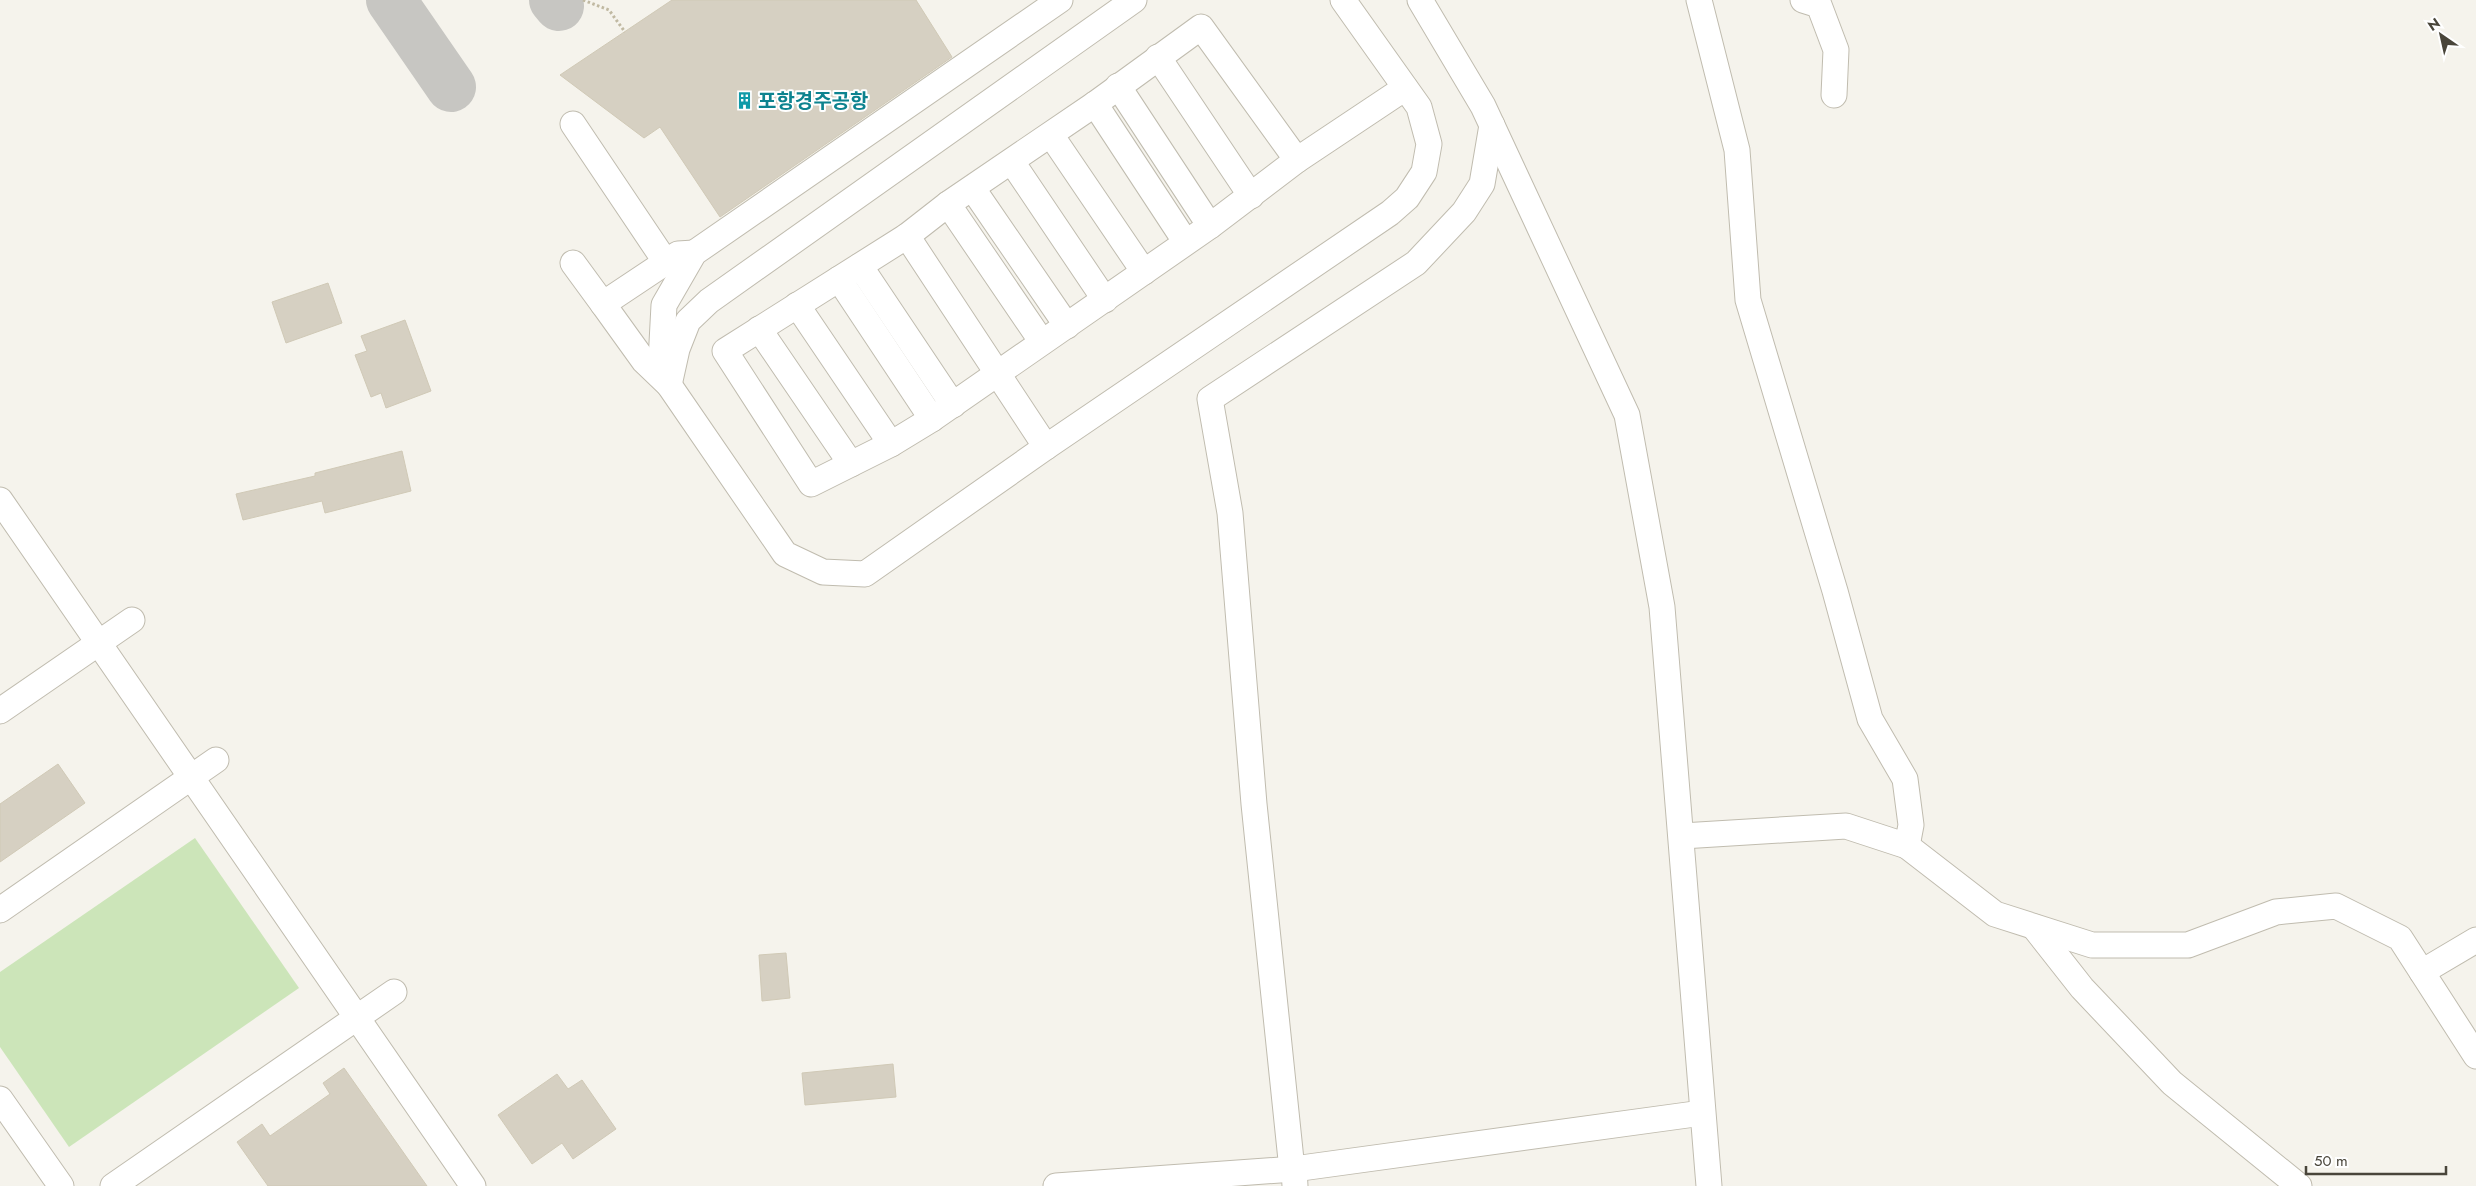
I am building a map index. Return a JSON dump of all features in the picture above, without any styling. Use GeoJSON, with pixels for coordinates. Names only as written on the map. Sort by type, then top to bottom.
{"type":"FeatureCollection","features":[{"type":"Feature","properties":{"kind":"street"},"geometry":{"type":"LineString","coordinates":[[669,384],[661,362],[664,305],[694,253],[1060,0]]}},
{"type":"Feature","properties":{"kind":"street"},"geometry":{"type":"LineString","coordinates":[[669,384],[677,350],[688,322],[709,301],[1134,0]]}},
{"type":"Feature","properties":{"kind":"street"},"geometry":{"type":"LineString","coordinates":[[573,263],[644,361],[669,384],[785,554],[823,572],[865,574],[1046,447],[1390,213],[1407,198],[1424,172],[1429,144],[1419,107],[1343,0]]}},
{"type":"Feature","properties":{"kind":"street"},"geometry":{"type":"LineString","coordinates":[[1420,0],[1483,106],[1627,415],[1662,607],[1709,1186]]}},
{"type":"Feature","properties":{"kind":"street"},"geometry":{"type":"LineString","coordinates":[[1699,0],[1736,150],[1748,300],[1835,591],[1870,718],[1905,779],[1910,825],[1907,846]]}},
{"type":"Feature","properties":{"kind":"street"},"geometry":{"type":"LineString","coordinates":[[1803,0],[1818,5],[1836,50],[1834,94]]}},
{"type":"Feature","properties":{"kind":"street"},"geometry":{"type":"LineString","coordinates":[[1297,160],[1201,27],[1095,104],[948,204],[907,236],[725,351],[810,484],[891,444],[932,420],[1105,300],[1185,241],[1210,226],[1297,160],[1405,88]]}},
{"type":"Feature","properties":{"kind":"street"},"geometry":{"type":"LineString","coordinates":[[1158,57],[1251,196]]}},
{"type":"Feature","properties":{"kind":"street"},"geometry":{"type":"LineString","coordinates":[[1118,86],[1210,226]]}},
{"type":"Feature","properties":{"kind":"street"},"geometry":{"type":"LineString","coordinates":[[1095,104],[1185,241]]}},
{"type":"Feature","properties":{"kind":"street"},"geometry":{"type":"LineString","coordinates":[[573,124],[665,261]]}},
{"type":"Feature","properties":{"kind":"street"},"geometry":{"type":"LineString","coordinates":[[1295,1178],[1291,1160],[1254,804],[1230,513],[1210,399],[1416,263],[1464,212],[1482,184],[1492,126]]}},
{"type":"Feature","properties":{"kind":"street"},"geometry":{"type":"LineString","coordinates":[[1051,134],[1144,272]]}},
{"type":"Feature","properties":{"kind":"street"},"geometry":{"type":"LineString","coordinates":[[1012,162],[1105,300]]}},
{"type":"Feature","properties":{"kind":"street"},"geometry":{"type":"LineString","coordinates":[[973,188],[1067,326]]}},
{"type":"Feature","properties":{"kind":"street"},"geometry":{"type":"LineString","coordinates":[[948,204],[1042,342]]}},
{"type":"Feature","properties":{"kind":"street"},"geometry":{"type":"LineString","coordinates":[[907,236],[1046,447]]}},
{"type":"Feature","properties":{"kind":"street"},"geometry":{"type":"LineString","coordinates":[[603,304],[665,261],[678,254],[694,253]]}},
{"type":"Feature","properties":{"kind":"street"},"geometry":{"type":"LineString","coordinates":[[860,266],[953,405]]}},
{"type":"Feature","properties":{"kind":"street"},"geometry":{"type":"LineString","coordinates":[[839,279],[932,420]]}},
{"type":"Feature","properties":{"kind":"street"},"geometry":{"type":"LineString","coordinates":[[797,305],[891,444]]}},
{"type":"Feature","properties":{"kind":"street"},"geometry":{"type":"LineString","coordinates":[[759,329],[851,464]]}},
{"type":"Feature","properties":{"kind":"street"},"geometry":{"type":"LineString","coordinates":[[0,500],[473,1186]]}},
{"type":"Feature","properties":{"kind":"street"},"geometry":{"type":"LineString","coordinates":[[0,711],[132,620]]}},
{"type":"Feature","properties":{"kind":"street"},"geometry":{"type":"LineString","coordinates":[[0,910],[216,760]]}},
{"type":"Feature","properties":{"kind":"street"},"geometry":{"type":"LineString","coordinates":[[1682,836],[1846,826],[1907,846],[1995,914],[2092,944],[2188,945],[2276,912],[2336,906],[2400,938],[2476,1056]]}},
{"type":"Feature","properties":{"kind":"street"},"geometry":{"type":"LineString","coordinates":[[2034,926],[2082,988],[2172,1082],[2299,1186]]}},
{"type":"Feature","properties":{"kind":"street"},"geometry":{"type":"LineString","coordinates":[[2422,972],[2476,940]]}},
{"type":"Feature","properties":{"kind":"street"},"geometry":{"type":"LineString","coordinates":[[114,1186],[394,992]]}},
{"type":"Feature","properties":{"kind":"street"},"geometry":{"type":"LineString","coordinates":[[0,1099],[61,1186]]}},
{"type":"Feature","properties":{"kind":"street"},"geometry":{"type":"LineString","coordinates":[[1056,1186],[1295,1178],[1702,1113]]}},
{"type":"Feature","properties":{"kind":"path"},"geometry":{"type":"LineString","coordinates":[[583,0],[609,10],[625,32]]}},
{"type":"Feature","properties":{"kind":"green space"},"geometry":{"type":"Polygon","coordinates":[[[195,838],[299,988],[69,1147],[0,1047],[0,972],[195,838]]]}},
{"type":"Feature","properties":{"kind":"building","name":"포항경주공항"},"geometry":{"type":"Polygon","coordinates":[[[672,0],[916,0],[952,57],[720,217],[660,127],[644,138],[560,75],[672,0]]]}},
{"type":"Feature","properties":{"kind":"building"},"geometry":{"type":"Polygon","coordinates":[[[328,283],[342,323],[286,343],[272,302],[328,283]]]}},
{"type":"Feature","properties":{"kind":"building"},"geometry":{"type":"Polygon","coordinates":[[[405,320],[431,391],[386,408],[381,393],[371,397],[355,355],[367,351],[361,336],[405,320]]]}},
{"type":"Feature","properties":{"kind":"building"},"geometry":{"type":"Polygon","coordinates":[[[402,451],[411,491],[325,513],[322,501],[243,520],[236,494],[315,476],[315,473],[402,451]]]}},
{"type":"Feature","properties":{"kind":"building"},"geometry":{"type":"Polygon","coordinates":[[[58,764],[85,803],[0,862],[0,804],[58,764]]]}},
{"type":"Feature","properties":{"kind":"building"},"geometry":{"type":"Polygon","coordinates":[[[786,953],[790,998],[762,1001],[759,955],[786,953]]]}},
{"type":"Feature","properties":{"kind":"building"},"geometry":{"type":"Polygon","coordinates":[[[893,1064],[896,1097],[805,1105],[802,1073],[893,1064]]]}},
{"type":"Feature","properties":{"kind":"building"},"geometry":{"type":"Polygon","coordinates":[[[344,1068],[427,1186],[268,1186],[237,1142],[262,1124],[270,1136],[330,1094],[323,1083],[344,1068]]]}},
{"type":"Feature","properties":{"kind":"building"},"geometry":{"type":"Polygon","coordinates":[[[557,1074],[568,1089],[582,1080],[616,1129],[573,1159],[562,1143],[532,1164],[498,1115],[557,1074]]]}},
{"type":"Feature","properties":{"kind":"taxiway"},"geometry":{"type":"LineString","coordinates":[[391,0],[451,87]]}},
{"type":"Feature","properties":{"kind":"taxiway"},"geometry":{"type":"LineString","coordinates":[[554,0],[559,6]]}},
{"type":"Feature","properties":{"kind":"place","name":"포항경주공항"},"geometry":{"type":"Point","coordinates":[744,101]}}]}
